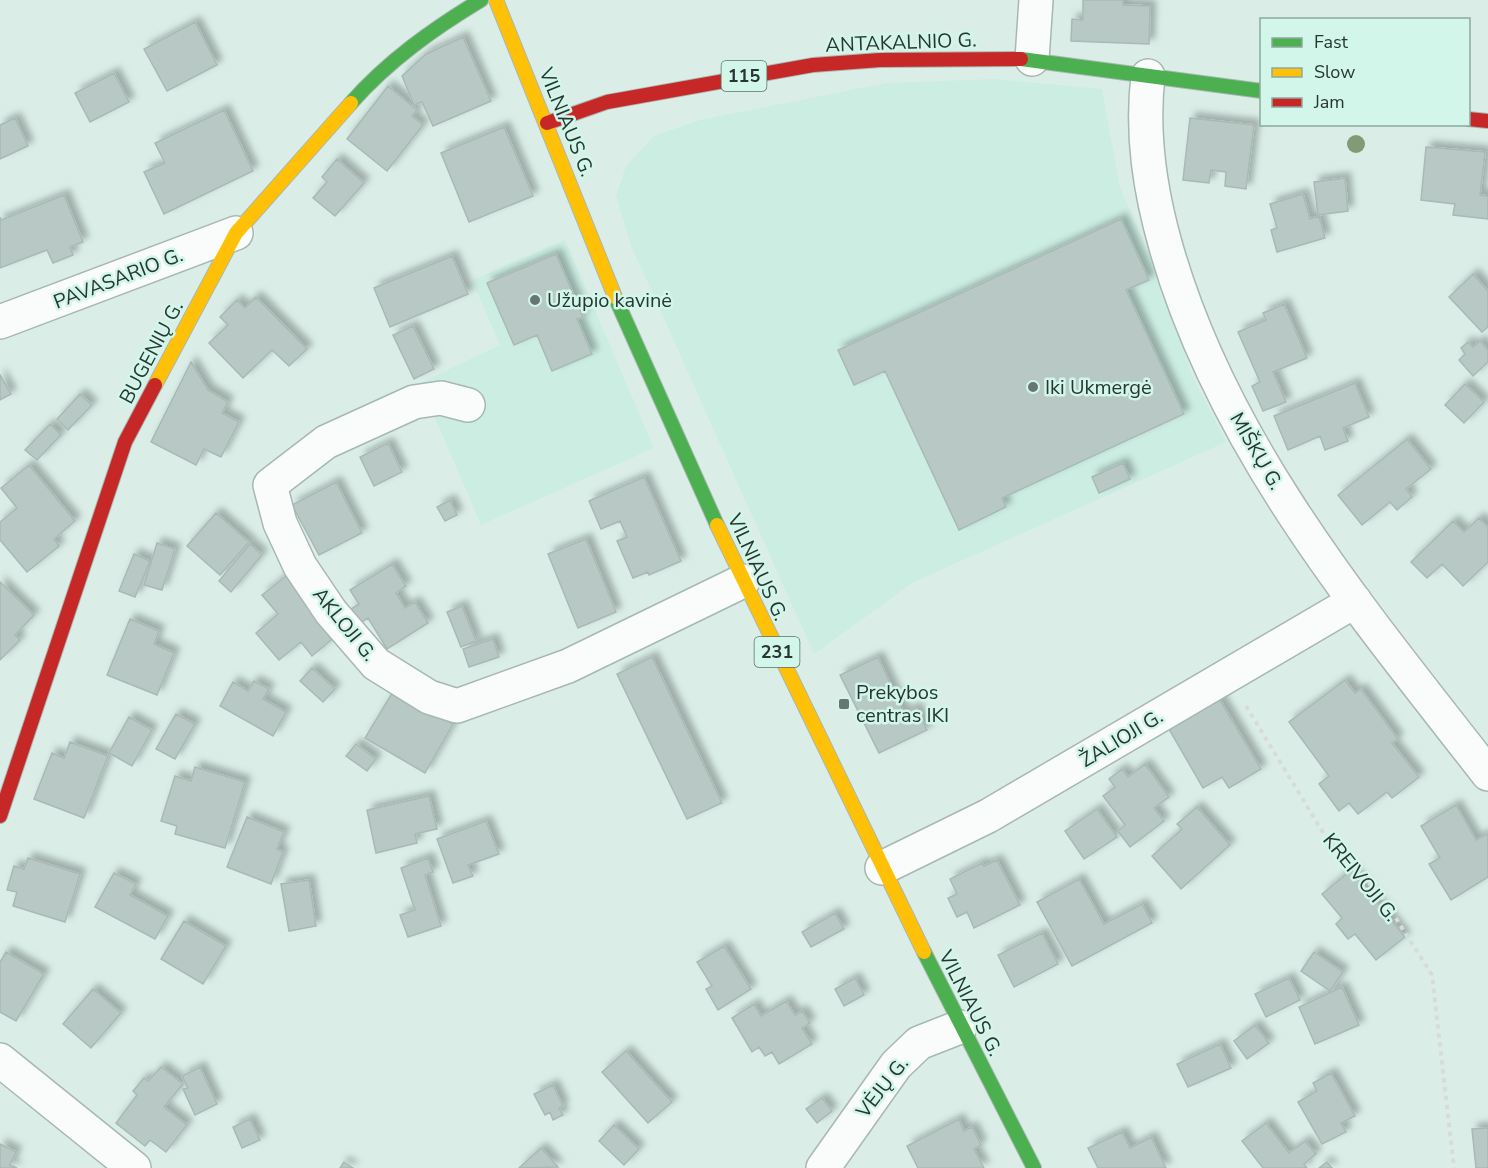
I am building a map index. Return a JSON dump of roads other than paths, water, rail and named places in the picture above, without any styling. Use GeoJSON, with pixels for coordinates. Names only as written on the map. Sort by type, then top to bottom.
{"type":"FeatureCollection","features":[{"type":"Feature","properties":{"kind":"main road","name":"BUGENIŲ G."},"geometry":{"type":"LineString","coordinates":[[0,816],[125,442],[236,233],[378,73],[445,22],[482,0]]}},
{"type":"Feature","properties":{"kind":"main road","name":"VILNIAUS G."},"geometry":{"type":"LineString","coordinates":[[496,0],[621,310],[743,581],[960,1027],[1034,1168]]}},
{"type":"Feature","properties":{"kind":"main road","name":"ANTAKALNIO G."},"geometry":{"type":"LineString","coordinates":[[547,123],[617,100],[813,65],[946,57],[1032,58],[1260,92]]}},
{"type":"Feature","properties":{"kind":"main road"},"geometry":{"type":"LineString","coordinates":[[1470,119],[1488,122]]}},
{"type":"Feature","properties":{"kind":"street"},"geometry":{"type":"LineString","coordinates":[[1032,58],[1036,0]]}},
{"type":"Feature","properties":{"kind":"street","name":"MIŠKŲ G."},"geometry":{"type":"LineString","coordinates":[[1148,76],[1146,136],[1153,199],[1178,289],[1220,386],[1267,474],[1355,601],[1488,774]]}},
{"type":"Feature","properties":{"kind":"street","name":"PAVASARIO G."},"geometry":{"type":"LineString","coordinates":[[0,322],[236,233]]}},
{"type":"Feature","properties":{"kind":"street","name":"AKLOJI G."},"geometry":{"type":"LineString","coordinates":[[468,405],[441,398],[414,402],[326,442],[270,485],[280,523],[300,566],[331,612],[376,664],[429,697],[457,706],[568,666],[743,581]]}},
{"type":"Feature","properties":{"kind":"street","name":"ŽALIOJI G."},"geometry":{"type":"LineString","coordinates":[[882,868],[988,816],[1355,601]]}},
{"type":"Feature","properties":{"kind":"street","name":"VĖJŲ G."},"geometry":{"type":"LineString","coordinates":[[823,1168],[896,1065],[919,1043],[960,1027]]}},
{"type":"Feature","properties":{"kind":"street"},"geometry":{"type":"LineString","coordinates":[[0,1060],[134,1168]]}},
{"type":"Feature","properties":{"kind":"place","name":"Užupio kavinė"},"geometry":{"type":"Point","coordinates":[535,300]}},
{"type":"Feature","properties":{"kind":"place","name":"Iki Ukmergė"},"geometry":{"type":"Point","coordinates":[1033,387]}},
{"type":"Feature","properties":{"kind":"place","name":"Prekybos centras IKI"},"geometry":{"type":"Point","coordinates":[844,704]}}]}
